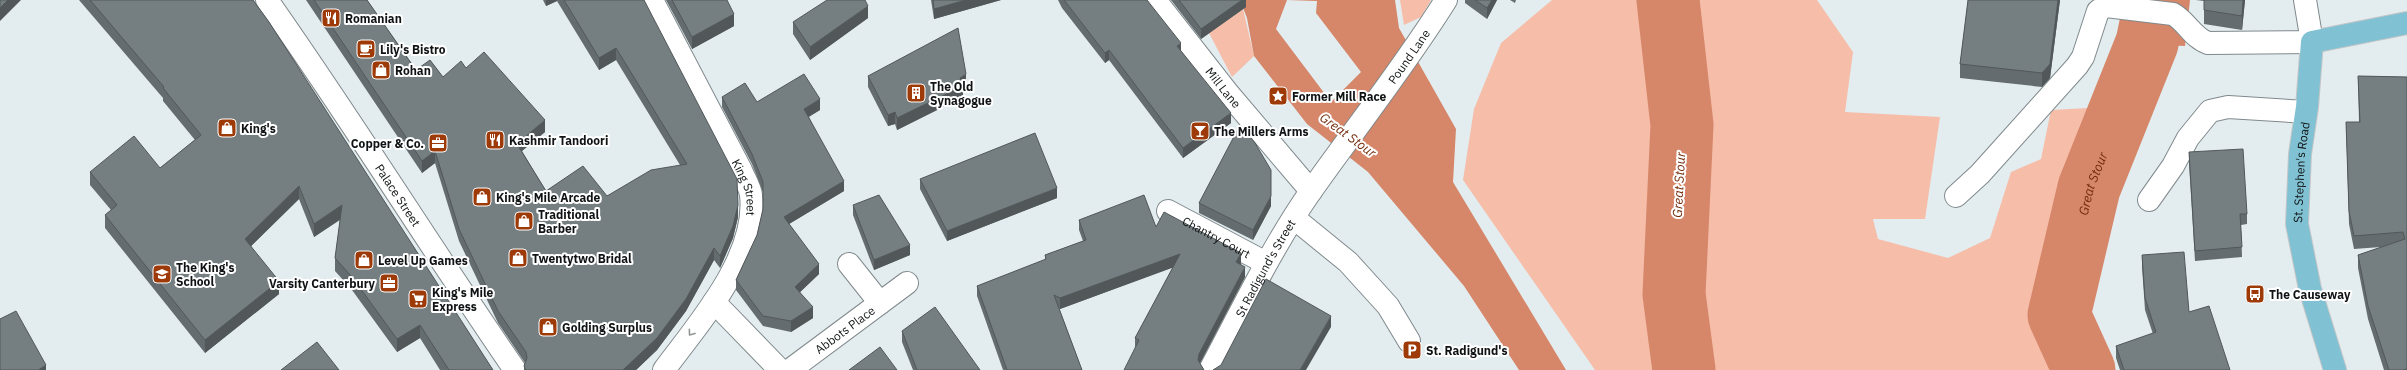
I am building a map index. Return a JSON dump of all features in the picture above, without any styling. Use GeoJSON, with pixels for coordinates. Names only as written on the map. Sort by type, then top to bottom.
{"type":"FeatureCollection","features":[{"type":"Feature","properties":{"kind":"main road"},"geometry":{"type":"LineString","coordinates":[[2312,42],[2407,23]]}},
{"type":"Feature","properties":{"kind":"main road","name":"St. Stephen's Road"},"geometry":{"type":"LineString","coordinates":[[2312,42],[2306,112],[2300,154],[2297,224],[2310,290],[2334,370]]}},
{"type":"Feature","properties":{"kind":"street","name":"Palace Street"},"geometry":{"type":"LineString","coordinates":[[267,0],[328,86],[458,287],[515,370]]}},
{"type":"Feature","properties":{"kind":"street","name":"King Street"},"geometry":{"type":"LineString","coordinates":[[652,0],[751,193],[752,209],[748,232],[739,257],[714,302],[664,370]]}},
{"type":"Feature","properties":{"kind":"street","name":"Mill Lane"},"geometry":{"type":"LineString","coordinates":[[1155,0],[1227,92],[1311,191]]}},
{"type":"Feature","properties":{"kind":"street","name":"Pound Lane"},"geometry":{"type":"LineString","coordinates":[[1327,170],[1425,33],[1446,0]]}},
{"type":"Feature","properties":{"kind":"street"},"geometry":{"type":"LineString","coordinates":[[1956,196],[1980,174],[2077,66],[2083,57],[2098,11],[2106,6],[2173,14],[2180,18],[2200,40],[2208,43],[2312,42],[2305,0]]}},
{"type":"Feature","properties":{"kind":"street"},"geometry":{"type":"LineString","coordinates":[[2149,200],[2188,138],[2210,111],[2228,107],[2306,112]]}},
{"type":"Feature","properties":{"kind":"street","name":"St Radigund's Street"},"geometry":{"type":"LineString","coordinates":[[1210,370],[1266,263],[1311,191],[1327,170]]}},
{"type":"Feature","properties":{"kind":"street","name":"Chantry Court"},"geometry":{"type":"LineString","coordinates":[[1168,211],[1266,263]]}},
{"type":"Feature","properties":{"kind":"street"},"geometry":{"type":"LineString","coordinates":[[1294,218],[1348,262],[1388,306],[1409,341]]}},
{"type":"Feature","properties":{"kind":"street","name":"Abbots Place"},"geometry":{"type":"LineString","coordinates":[[849,264],[880,303]]}},
{"type":"Feature","properties":{"kind":"street","name":"Abbots Place"},"geometry":{"type":"LineString","coordinates":[[790,370],[907,283]]}},
{"type":"Feature","properties":{"kind":"street"},"geometry":{"type":"LineString","coordinates":[[714,302],[780,370]]}},
{"type":"Feature","properties":{"kind":"shaded area"},"geometry":{"type":"Polygon","coordinates":[[[1400,0],[1431,0],[1421,17],[1404,25],[1400,0]]]}},
{"type":"Feature","properties":{"kind":"shaded area"},"geometry":{"type":"Polygon","coordinates":[[[1552,0],[1817,0],[1853,52],[1845,112],[1940,117],[1925,219],[1873,219],[1878,239],[1948,258],[1990,238],[2011,172],[2041,159],[2051,110],[2107,107],[2065,210],[2047,319],[2065,370],[1595,370],[1463,180],[1474,109],[1501,43],[1552,0]]]}},
{"type":"Feature","properties":{"kind":"shaded area"},"geometry":{"type":"Polygon","coordinates":[[[1243,9],[1254,56],[1232,77],[1209,33],[1243,9]]]}},
{"type":"Feature","properties":{"kind":"water"},"geometry":{"type":"Polygon","coordinates":[[[1240,0],[1287,0],[1395,0],[1399,28],[1456,129],[1453,182],[1566,370],[1519,370],[1464,286],[1368,172],[1307,124],[1254,56],[1247,18],[1240,0]],[[1287,0],[1276,29],[1331,102],[1361,72],[1316,13],[1317,1],[1287,0]]]}},
{"type":"Feature","properties":{"kind":"water"},"geometry":{"type":"Polygon","coordinates":[[[2127,0],[2190,0],[2185,46],[2123,43],[2127,0]]]}},
{"type":"Feature","properties":{"kind":"building"},"geometry":{"type":"Polygon","coordinates":[[[0,0],[8,0],[0,8],[0,0]]]}},
{"type":"Feature","properties":{"kind":"building"},"geometry":{"type":"Polygon","coordinates":[[[90,0],[253,0],[269,22],[493,370],[449,370],[420,325],[397,339],[352,277],[335,258],[342,205],[314,224],[299,186],[245,239],[279,281],[205,340],[105,215],[117,205],[90,172],[134,136],[160,168],[201,135],[163,88],[164,87],[90,0]]]}},
{"type":"Feature","properties":{"kind":"building"},"geometry":{"type":"Polygon","coordinates":[[[314,0],[367,0],[416,70],[430,60],[443,77],[461,61],[466,68],[484,52],[545,120],[517,144],[546,191],[583,166],[607,196],[651,170],[687,164],[616,48],[599,58],[564,0],[644,0],[737,179],[738,205],[733,226],[720,256],[714,248],[686,299],[657,338],[623,370],[526,370],[524,366],[527,358],[526,352],[498,311],[459,229],[435,151],[422,161],[314,0]]]}},
{"type":"Feature","properties":{"kind":"building"},"geometry":{"type":"Polygon","coordinates":[[[672,0],[727,0],[734,14],[692,37],[672,0]]]}},
{"type":"Feature","properties":{"kind":"building"},"geometry":{"type":"Polygon","coordinates":[[[827,0],[865,0],[868,6],[810,47],[793,22],[827,0]]]}},
{"type":"Feature","properties":{"kind":"building"},"geometry":{"type":"Polygon","coordinates":[[[933,0],[966,0],[934,9],[933,0]]]}},
{"type":"Feature","properties":{"kind":"building"},"geometry":{"type":"Polygon","coordinates":[[[1064,0],[1147,0],[1181,43],[1177,46],[1231,113],[1183,148],[1109,50],[1105,53],[1064,0]]]}},
{"type":"Feature","properties":{"kind":"building"},"geometry":{"type":"Polygon","coordinates":[[[1179,0],[1242,0],[1201,29],[1179,0]]]}},
{"type":"Feature","properties":{"kind":"building"},"geometry":{"type":"Polygon","coordinates":[[[1475,0],[1492,0],[1487,8],[1475,0]]]}},
{"type":"Feature","properties":{"kind":"building"},"geometry":{"type":"Polygon","coordinates":[[[1968,0],[2058,0],[2050,64],[2042,73],[1960,64],[1968,0]]]}},
{"type":"Feature","properties":{"kind":"building"},"geometry":{"type":"Polygon","coordinates":[[[2204,0],[2243,0],[2242,16],[2204,10],[2204,0]]]}},
{"type":"Feature","properties":{"kind":"building","name":"The Old Synagogue"},"geometry":{"type":"Polygon","coordinates":[[[958,28],[966,74],[960,78],[963,86],[897,118],[895,112],[888,115],[868,76],[958,28]]]}},
{"type":"Feature","properties":{"kind":"building"},"geometry":{"type":"Polygon","coordinates":[[[804,74],[820,99],[804,109],[844,181],[784,217],[819,264],[795,287],[813,307],[791,321],[763,316],[736,280],[757,235],[763,209],[763,182],[752,154],[722,97],[745,83],[757,102],[804,74]]]}},
{"type":"Feature","properties":{"kind":"building"},"geometry":{"type":"Polygon","coordinates":[[[2358,76],[2407,77],[2407,369],[2403,370],[2389,370],[2368,306],[2358,255],[2405,239],[2403,232],[2354,236],[2349,211],[2346,122],[2360,122],[2358,76]]]}},
{"type":"Feature","properties":{"kind":"building"},"geometry":{"type":"Polygon","coordinates":[[[1240,125],[1255,143],[1271,170],[1271,196],[1253,230],[1199,203],[1240,125]]]}},
{"type":"Feature","properties":{"kind":"building"},"geometry":{"type":"Polygon","coordinates":[[[1035,133],[1057,188],[947,231],[920,179],[1035,133]]]}},
{"type":"Feature","properties":{"kind":"building"},"geometry":{"type":"Polygon","coordinates":[[[2243,149],[2247,214],[2240,214],[2242,247],[2195,251],[2189,152],[2243,149]]]}},
{"type":"Feature","properties":{"kind":"building"},"geometry":{"type":"Polygon","coordinates":[[[879,195],[910,245],[874,260],[853,205],[879,195]]]}},
{"type":"Feature","properties":{"kind":"building"},"geometry":{"type":"Polygon","coordinates":[[[1144,195],[1156,227],[1164,212],[1241,253],[1236,262],[1245,267],[1199,354],[1198,360],[1204,370],[1124,370],[1139,340],[1135,338],[1180,254],[1060,298],[1054,295],[1082,370],[1007,370],[977,286],[1046,259],[1045,255],[1086,240],[1079,220],[1144,195]]]}},
{"type":"Feature","properties":{"kind":"building"},"geometry":{"type":"Polygon","coordinates":[[[2184,252],[2189,312],[2209,306],[2230,370],[2124,370],[2116,346],[2156,332],[2145,298],[2142,255],[2184,252]]]}},
{"type":"Feature","properties":{"kind":"building"},"geometry":{"type":"Polygon","coordinates":[[[1266,279],[1331,316],[1300,370],[1213,370],[1221,365],[1266,279]]]}},
{"type":"Feature","properties":{"kind":"building"},"geometry":{"type":"Polygon","coordinates":[[[935,307],[980,370],[917,370],[902,331],[935,307]]]}},
{"type":"Feature","properties":{"kind":"building"},"geometry":{"type":"Polygon","coordinates":[[[16,311],[46,365],[38,370],[0,370],[0,319],[16,311]]]}},
{"type":"Feature","properties":{"kind":"building"},"geometry":{"type":"Polygon","coordinates":[[[317,342],[339,370],[281,370],[317,342]]]}},
{"type":"Feature","properties":{"kind":"building"},"geometry":{"type":"Polygon","coordinates":[[[880,347],[897,370],[849,370],[880,347]]]}},
{"type":"Feature","properties":{"kind":"waterway","name":"Great Stour"},"geometry":{"type":"LineString","coordinates":[[1668,0],[1682,125],[1674,294],[1684,370]]}},
{"type":"Feature","properties":{"kind":"waterway","name":"Great Stour"},"geometry":{"type":"LineString","coordinates":[[2084,370],[2059,315],[2089,188],[2147,43],[2156,0]]}},
{"type":"Feature","properties":{"kind":"place","name":"Romanian"},"geometry":{"type":"Point","coordinates":[331,18]}},
{"type":"Feature","properties":{"kind":"place","name":"Lily's Bistro"},"geometry":{"type":"Point","coordinates":[366,49]}},
{"type":"Feature","properties":{"kind":"place","name":"Rohan"},"geometry":{"type":"Point","coordinates":[381,70]}},
{"type":"Feature","properties":{"kind":"place","name":"The Old Synagogue"},"geometry":{"type":"Point","coordinates":[916,93]}},
{"type":"Feature","properties":{"kind":"place","name":"Former Mill Race"},"geometry":{"type":"Point","coordinates":[1278,96]}},
{"type":"Feature","properties":{"kind":"place","name":"King's"},"geometry":{"type":"Point","coordinates":[227,128]}},
{"type":"Feature","properties":{"kind":"place","name":"The Millers Arms"},"geometry":{"type":"Point","coordinates":[1200,131]}},
{"type":"Feature","properties":{"kind":"place","name":"Kashmir Tandoori"},"geometry":{"type":"Point","coordinates":[495,140]}},
{"type":"Feature","properties":{"kind":"place","name":"Copper & Co."},"geometry":{"type":"Point","coordinates":[438,143]}},
{"type":"Feature","properties":{"kind":"place","name":"King's Mile Arcade"},"geometry":{"type":"Point","coordinates":[482,197]}},
{"type":"Feature","properties":{"kind":"place","name":"Traditional Barber"},"geometry":{"type":"Point","coordinates":[524,221]}},
{"type":"Feature","properties":{"kind":"place","name":"Twentytwo Bridal"},"geometry":{"type":"Point","coordinates":[518,258]}},
{"type":"Feature","properties":{"kind":"place","name":"Level Up Games"},"geometry":{"type":"Point","coordinates":[364,260]}},
{"type":"Feature","properties":{"kind":"place","name":"The King's School"},"geometry":{"type":"Point","coordinates":[162,274]}},
{"type":"Feature","properties":{"kind":"place","name":"Varsity Canterbury"},"geometry":{"type":"Point","coordinates":[389,283]}},
{"type":"Feature","properties":{"kind":"place","name":"The Causeway"},"geometry":{"type":"Point","coordinates":[2255,294]}},
{"type":"Feature","properties":{"kind":"place","name":"King's Mile Express"},"geometry":{"type":"Point","coordinates":[418,299]}},
{"type":"Feature","properties":{"kind":"place","name":"Golding Surplus"},"geometry":{"type":"Point","coordinates":[548,327]}},
{"type":"Feature","properties":{"kind":"place","name":"St. Radigund's"},"geometry":{"type":"Point","coordinates":[1412,350]}}]}
